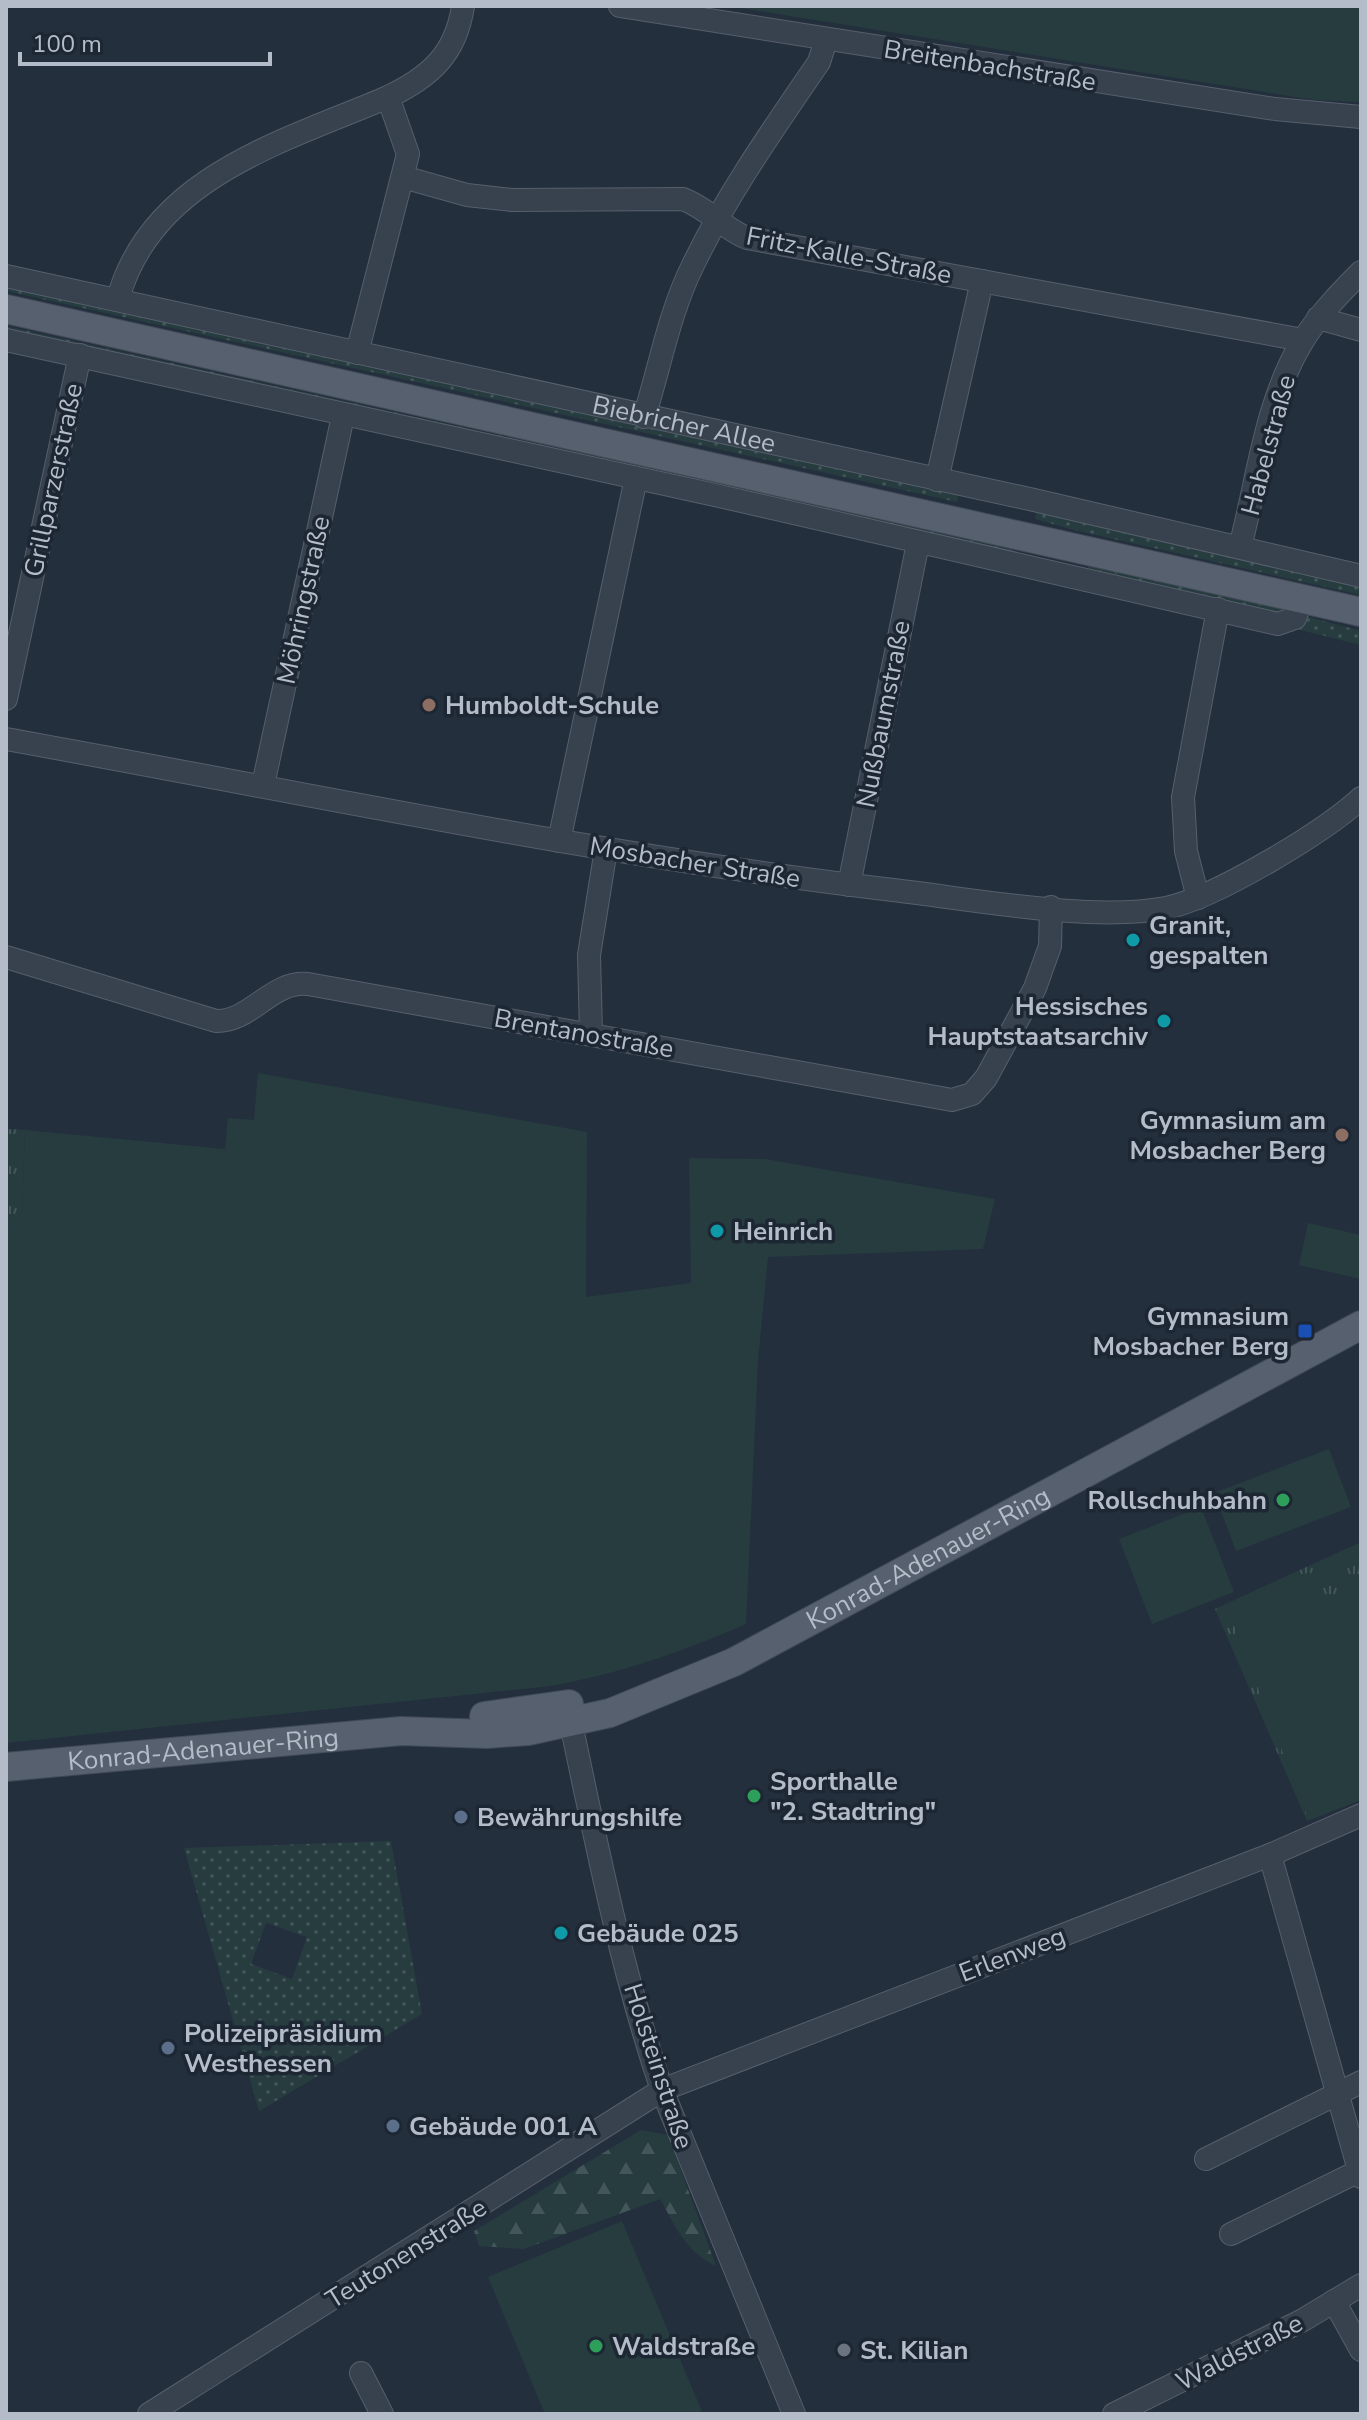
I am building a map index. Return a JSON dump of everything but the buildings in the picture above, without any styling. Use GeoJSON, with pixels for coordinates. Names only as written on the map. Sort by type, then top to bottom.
{"type":"FeatureCollection","features":[{"type":"Feature","properties":{"kind":"main road","name":"Biebricher Allee"},"geometry":{"type":"LineString","coordinates":[[6,309],[1361,612]]}},
{"type":"Feature","properties":{"kind":"main road","name":"Konrad-Adenauer-Ring"},"geometry":{"type":"LineString","coordinates":[[6,1767],[401,1731],[487,1734],[569,1713],[610,1713],[745,1656],[1361,1325]]}},
{"type":"Feature","properties":{"kind":"street"},"geometry":{"type":"LineString","coordinates":[[118,299],[125,276],[141,246],[178,203],[212,175],[422,80],[443,61],[463,6]]}},
{"type":"Feature","properties":{"kind":"street","name":"Breitenbachstraße"},"geometry":{"type":"LineString","coordinates":[[620,6],[1275,109],[1361,117]]}},
{"type":"Feature","properties":{"kind":"street"},"geometry":{"type":"LineString","coordinates":[[644,417],[681,295],[736,183],[819,62],[826,40]]}},
{"type":"Feature","properties":{"kind":"street"},"geometry":{"type":"LineString","coordinates":[[357,353],[408,149],[388,97]]}},
{"type":"Feature","properties":{"kind":"street","name":"Fritz-Kalle-Straße"},"geometry":{"type":"LineString","coordinates":[[403,177],[467,195],[512,200],[675,198],[700,205],[717,221],[747,238],[1303,340]]}},
{"type":"Feature","properties":{"kind":"street","name":"Habelstraße"},"geometry":{"type":"LineString","coordinates":[[1240,547],[1275,403],[1303,340],[1318,318],[1361,272]]}},
{"type":"Feature","properties":{"kind":"street","name":"Biebricher Allee"},"geometry":{"type":"LineString","coordinates":[[6,276],[1361,576]]}},
{"type":"Feature","properties":{"kind":"street"},"geometry":{"type":"LineString","coordinates":[[937,480],[982,281]]}},
{"type":"Feature","properties":{"kind":"street"},"geometry":{"type":"LineString","coordinates":[[1318,318],[1361,330]]}},
{"type":"Feature","properties":{"kind":"street"},"geometry":{"type":"LineString","coordinates":[[6,340],[636,478],[1278,624],[1295,618],[1303,598]]}},
{"type":"Feature","properties":{"kind":"street","name":"Grillparzerstraße"},"geometry":{"type":"LineString","coordinates":[[6,699],[80,355]]}},
{"type":"Feature","properties":{"kind":"street","name":"Möhringstraße"},"geometry":{"type":"LineString","coordinates":[[263,785],[343,416]]}},
{"type":"Feature","properties":{"kind":"street"},"geometry":{"type":"LineString","coordinates":[[559,841],[636,478]]}},
{"type":"Feature","properties":{"kind":"street","name":"Nußbaumstraße"},"geometry":{"type":"LineString","coordinates":[[849,885],[918,543]]}},
{"type":"Feature","properties":{"kind":"street"},"geometry":{"type":"LineString","coordinates":[[1198,898],[1186,851],[1183,797],[1218,609]]}},
{"type":"Feature","properties":{"kind":"street","name":"Mosbacher Straße"},"geometry":{"type":"LineString","coordinates":[[6,739],[723,870],[1051,907],[1142,910],[1198,898],[1293,847],[1361,798]]}},
{"type":"Feature","properties":{"kind":"street"},"geometry":{"type":"LineString","coordinates":[[591,1033],[589,955],[606,849]]}},
{"type":"Feature","properties":{"kind":"street","name":"Brentanostraße"},"geometry":{"type":"LineString","coordinates":[[6,957],[216,1021],[233,1019],[286,985],[301,983],[591,1033],[942,1100],[962,1099],[986,1078],[1035,988],[1050,946],[1051,907]]}},
{"type":"Feature","properties":{"kind":"street","name":"Holsteinstraße"},"geometry":{"type":"LineString","coordinates":[[569,1713],[620,1940],[662,2090],[794,2414]]}},
{"type":"Feature","properties":{"kind":"street","name":"Erlenweg"},"geometry":{"type":"LineString","coordinates":[[662,2090],[1270,1855],[1361,1815]]}},
{"type":"Feature","properties":{"kind":"street"},"geometry":{"type":"LineString","coordinates":[[1231,2234],[1360,2174],[1270,1855]]}},
{"type":"Feature","properties":{"kind":"street"},"geometry":{"type":"LineString","coordinates":[[1206,2159],[1361,2082]]}},
{"type":"Feature","properties":{"kind":"street","name":"Teutonenstraße"},"geometry":{"type":"LineString","coordinates":[[149,2414],[662,2090]]}},
{"type":"Feature","properties":{"kind":"street","name":"Waldstraße"},"geometry":{"type":"LineString","coordinates":[[1114,2414],[1156,2405],[1361,2285]]}},
{"type":"Feature","properties":{"kind":"street"},"geometry":{"type":"LineString","coordinates":[[1334,2301],[1361,2350]]}},
{"type":"Feature","properties":{"kind":"street"},"geometry":{"type":"LineString","coordinates":[[361,2373],[382,2414]]}},
{"type":"Feature","properties":{"kind":"green space"},"geometry":{"type":"Polygon","coordinates":[[[728,6],[1361,6],[1361,102],[1314,100],[728,6]]]}},
{"type":"Feature","properties":{"kind":"green space"},"geometry":{"type":"Polygon","coordinates":[[[6,279],[959,490],[957,502],[6,291],[6,279]]]}},
{"type":"Feature","properties":{"kind":"green space"},"geometry":{"type":"Polygon","coordinates":[[[6,326],[1012,549],[1010,558],[6,336],[6,326]]]}},
{"type":"Feature","properties":{"kind":"green space"},"geometry":{"type":"Polygon","coordinates":[[[1038,507],[1361,583],[1361,595],[1074,530],[1035,519],[1038,507]]]}},
{"type":"Feature","properties":{"kind":"green space"},"geometry":{"type":"Polygon","coordinates":[[[1089,565],[1292,612],[1287,616],[1086,573],[1089,565]]]}},
{"type":"Feature","properties":{"kind":"green space"},"geometry":{"type":"Polygon","coordinates":[[[1309,617],[1361,631],[1361,645],[1297,629],[1309,617]]]}},
{"type":"Feature","properties":{"kind":"green space"},"geometry":{"type":"Polygon","coordinates":[[[258,1073],[587,1132],[586,1297],[691,1283],[689,1158],[765,1159],[995,1199],[983,1249],[768,1257],[758,1361],[746,1624],[650,1661],[550,1686],[6,1743],[6,1244],[22,1212],[25,1130],[225,1149],[228,1118],[254,1120],[258,1073]]]}},
{"type":"Feature","properties":{"kind":"green space"},"geometry":{"type":"Polygon","coordinates":[[[6,1129],[25,1130],[22,1212],[6,1244],[6,1129]]]}},
{"type":"Feature","properties":{"kind":"green space"},"geometry":{"type":"Polygon","coordinates":[[[1308,1223],[1361,1235],[1361,1279],[1299,1265],[1308,1223]]]}},
{"type":"Feature","properties":{"kind":"green space","name":"Rollschuhbahn"},"geometry":{"type":"Polygon","coordinates":[[[1329,1449],[1351,1507],[1236,1551],[1214,1493],[1329,1449]]]}},
{"type":"Feature","properties":{"kind":"green space"},"geometry":{"type":"Polygon","coordinates":[[[1201,1507],[1234,1592],[1152,1624],[1119,1539],[1201,1507]]]}},
{"type":"Feature","properties":{"kind":"green space"},"geometry":{"type":"Polygon","coordinates":[[[1361,1542],[1361,1800],[1307,1821],[1215,1609],[1361,1542]]]}},
{"type":"Feature","properties":{"kind":"green space"},"geometry":{"type":"Polygon","coordinates":[[[1310,1572],[1326,1616],[1361,1602],[1361,1795],[1307,1816],[1226,1605],[1310,1572]]]}},
{"type":"Feature","properties":{"kind":"green space"},"geometry":{"type":"Polygon","coordinates":[[[391,1841],[422,2014],[259,2111],[184,1848],[391,1841]],[[266,1923],[251,1964],[292,1979],[307,1937],[266,1923]]]}},
{"type":"Feature","properties":{"kind":"green space"},"geometry":{"type":"Polygon","coordinates":[[[641,2130],[668,2135],[716,2266],[689,2246],[660,2199],[524,2249],[479,2246],[474,2231],[641,2130]]]}},
{"type":"Feature","properties":{"kind":"green space","name":"Waldstraße"},"geometry":{"type":"Polygon","coordinates":[[[622,2221],[703,2414],[545,2414],[488,2277],[622,2221]]]}},
{"type":"Feature","properties":{"kind":"place","name":"Humboldt-Schule"},"geometry":{"type":"Point","coordinates":[429,705]}},
{"type":"Feature","properties":{"kind":"place","name":"Granit, gespalten"},"geometry":{"type":"Point","coordinates":[1133,940]}},
{"type":"Feature","properties":{"kind":"place","name":"Hessisches Hauptstaatsarchiv"},"geometry":{"type":"Point","coordinates":[1164,1021]}},
{"type":"Feature","properties":{"kind":"place","name":"Gymnasium am Mosbacher Berg"},"geometry":{"type":"Point","coordinates":[1342,1135]}},
{"type":"Feature","properties":{"kind":"place","name":"Heinrich"},"geometry":{"type":"Point","coordinates":[717,1231]}},
{"type":"Feature","properties":{"kind":"place","name":"Gymnasium Mosbacher Berg"},"geometry":{"type":"Point","coordinates":[1305,1331]}},
{"type":"Feature","properties":{"kind":"place","name":"Rollschuhbahn"},"geometry":{"type":"Point","coordinates":[1283,1500]}},
{"type":"Feature","properties":{"kind":"place","name":"Sporthalle \"2. Stadtring\""},"geometry":{"type":"Point","coordinates":[754,1796]}},
{"type":"Feature","properties":{"kind":"place","name":"Bewährungshilfe"},"geometry":{"type":"Point","coordinates":[461,1817]}},
{"type":"Feature","properties":{"kind":"place","name":"Gebäude 025"},"geometry":{"type":"Point","coordinates":[561,1933]}},
{"type":"Feature","properties":{"kind":"place","name":"Polizeipräsidium Westhessen"},"geometry":{"type":"Point","coordinates":[168,2048]}},
{"type":"Feature","properties":{"kind":"place","name":"Gebäude 001 A"},"geometry":{"type":"Point","coordinates":[393,2126]}},
{"type":"Feature","properties":{"kind":"place","name":"Waldstraße"},"geometry":{"type":"Point","coordinates":[596,2346]}},
{"type":"Feature","properties":{"kind":"place","name":"St. Kilian"},"geometry":{"type":"Point","coordinates":[844,2350]}}]}
